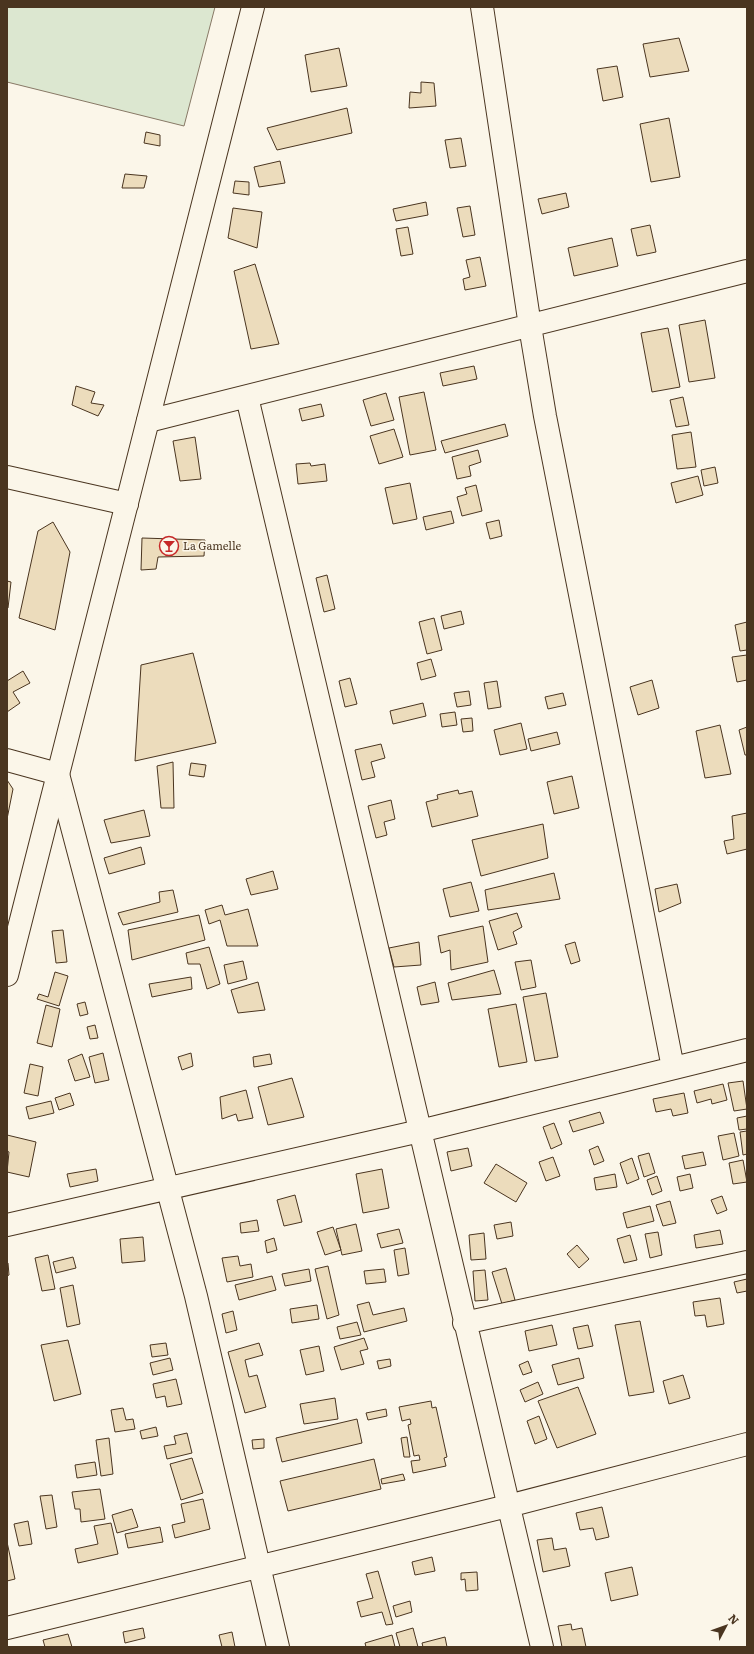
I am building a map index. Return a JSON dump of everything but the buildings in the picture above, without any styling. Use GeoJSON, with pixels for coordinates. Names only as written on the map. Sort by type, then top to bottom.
{"type":"FeatureCollection","features":[{"type":"Feature","properties":{"kind":"street"},"geometry":{"type":"LineString","coordinates":[[7,976],[253,7]]}},
{"type":"Feature","properties":{"kind":"street"},"geometry":{"type":"LineString","coordinates":[[482,7],[545,416],[673,1068]]}},
{"type":"Feature","properties":{"kind":"street"},"geometry":{"type":"LineString","coordinates":[[148,421],[747,271]]}},
{"type":"Feature","properties":{"kind":"street"},"geometry":{"type":"LineString","coordinates":[[247,397],[464,1323],[542,1647]]}},
{"type":"Feature","properties":{"kind":"street"},"geometry":{"type":"LineString","coordinates":[[7,477],[127,504]]}},
{"type":"Feature","properties":{"kind":"street"},"geometry":{"type":"LineString","coordinates":[[7,760],[58,774]]}},
{"type":"Feature","properties":{"kind":"street"},"geometry":{"type":"LineString","coordinates":[[58,774],[196,1296],[278,1647]]}},
{"type":"Feature","properties":{"kind":"street"},"geometry":{"type":"LineString","coordinates":[[7,1226],[420,1131],[747,1050]]}},
{"type":"Feature","properties":{"kind":"street"},"geometry":{"type":"LineString","coordinates":[[464,1323],[747,1262]]}},
{"type":"Feature","properties":{"kind":"street"},"geometry":{"type":"LineString","coordinates":[[7,1628],[508,1506],[747,1444]]}},
{"type":"Feature","properties":{"kind":"green space"},"geometry":{"type":"Polygon","coordinates":[[[7,7],[215,7],[184,126],[7,82],[7,7]]]}},
{"type":"Feature","properties":{"kind":"place","name":"La Gamelle"},"geometry":{"type":"Point","coordinates":[169,546]}}]}
